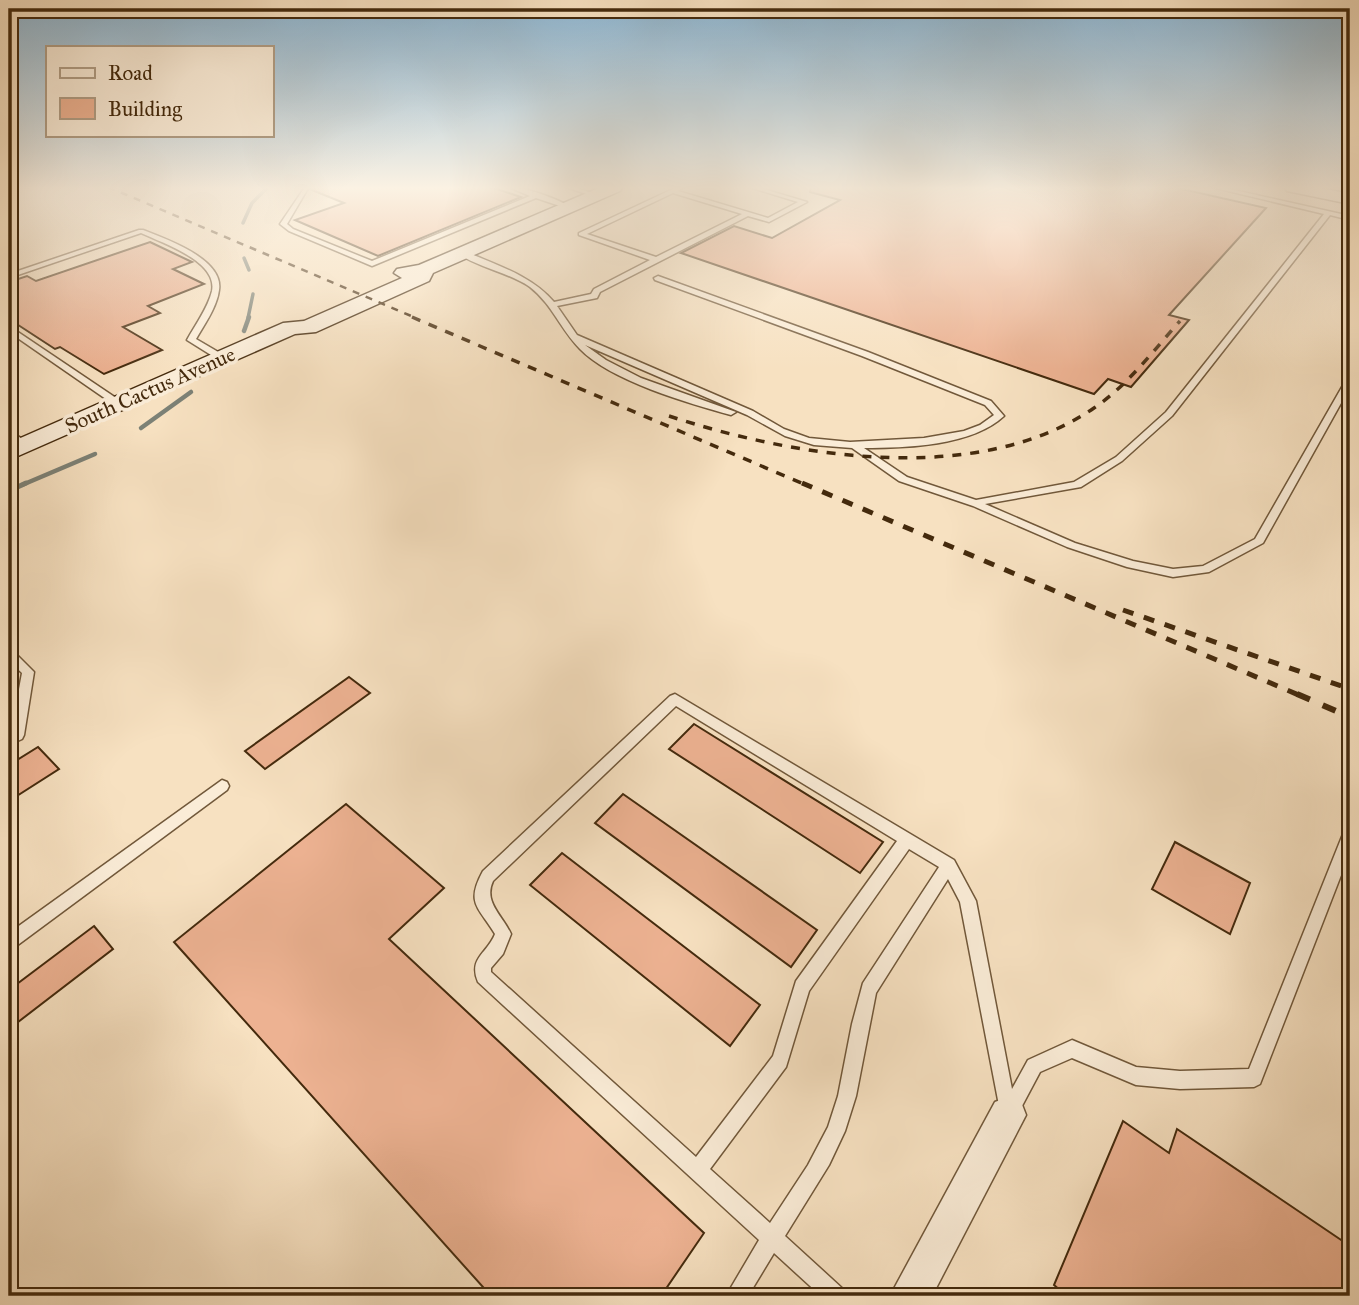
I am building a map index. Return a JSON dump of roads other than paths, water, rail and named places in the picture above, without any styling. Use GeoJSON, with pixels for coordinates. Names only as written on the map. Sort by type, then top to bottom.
{"type":"FeatureCollection","features":[{"type":"Feature","properties":{"kind":"main road","name":"South Cactus Avenue"},"geometry":{"type":"LineString","coordinates":[[14,444],[119,404],[291,328],[308,327],[422,277],[424,270],[473,248]]}},
{"type":"Feature","properties":{"kind":"street"},"geometry":{"type":"LineString","coordinates":[[910,1296],[1008,1115]]}},
{"type":"Feature","properties":{"kind":"lane"},"geometry":{"type":"LineString","coordinates":[[9,276],[91,248]]}},
{"type":"Feature","properties":{"kind":"lane"},"geometry":{"type":"LineString","coordinates":[[175,248],[204,262],[214,274],[216,289],[191,340],[222,358]]}},
{"type":"Feature","properties":{"kind":"lane"},"geometry":{"type":"LineString","coordinates":[[333,248],[372,264],[410,248]]}},
{"type":"Feature","properties":{"kind":"lane"},"geometry":{"type":"LineString","coordinates":[[620,248],[656,261]]}},
{"type":"Feature","properties":{"kind":"lane"},"geometry":{"type":"LineString","coordinates":[[553,305],[594,296],[597,291],[681,248]]}},
{"type":"Feature","properties":{"kind":"lane"},"geometry":{"type":"LineString","coordinates":[[975,503],[1077,485],[1119,459],[1169,414],[1300,248]]}},
{"type":"Feature","properties":{"kind":"lane"},"geometry":{"type":"LineString","coordinates":[[461,253],[523,279],[553,305],[572,335],[587,351],[610,366],[690,400],[815,442],[856,447],[927,440],[979,429],[999,416],[988,403],[658,278]]}},
{"type":"Feature","properties":{"kind":"lane"},"geometry":{"type":"LineString","coordinates":[[9,328],[119,404]]}},
{"type":"Feature","properties":{"kind":"lane"},"geometry":{"type":"LineString","coordinates":[[856,447],[903,479],[975,503],[1071,545],[1131,564],[1173,573],[1205,569],[1259,541],[1350,380]]}},
{"type":"Feature","properties":{"kind":"lane"},"geometry":{"type":"LineString","coordinates":[[9,653],[28,672],[17,735],[9,740]]}},
{"type":"Feature","properties":{"kind":"lane"},"geometry":{"type":"LineString","coordinates":[[836,1296],[484,976],[482,966],[497,949],[503,934],[498,920],[482,904],[480,888],[488,876],[675,699],[949,865],[968,901],[1008,1115]]}},
{"type":"Feature","properties":{"kind":"lane"},"geometry":{"type":"LineString","coordinates":[[9,712],[22,705]]}},
{"type":"Feature","properties":{"kind":"lane"},"geometry":{"type":"LineString","coordinates":[[9,942],[222,786]]}},
{"type":"Feature","properties":{"kind":"lane"},"geometry":{"type":"LineString","coordinates":[[1008,1115],[1034,1066],[1072,1049],[1136,1076],[1180,1080],[1254,1078],[1350,834]]}},
{"type":"Feature","properties":{"kind":"lane"},"geometry":{"type":"LineString","coordinates":[[698,1170],[780,1061],[807,979],[907,840]]}},
{"type":"Feature","properties":{"kind":"lane"},"geometry":{"type":"LineString","coordinates":[[736,1296],[836,1132],[869,989],[949,865]]}},
{"type":"Feature","properties":{"kind":"waterway"},"geometry":{"type":"LineString","coordinates":[[244,258],[249,270]]}},
{"type":"Feature","properties":{"kind":"waterway"},"geometry":{"type":"LineString","coordinates":[[248,318],[253,294]]}},
{"type":"Feature","properties":{"kind":"waterway"},"geometry":{"type":"LineString","coordinates":[[244,331],[249,317]]}},
{"type":"Feature","properties":{"kind":"waterway"},"geometry":{"type":"LineString","coordinates":[[141,428],[191,392]]}},
{"type":"Feature","properties":{"kind":"waterway"},"geometry":{"type":"LineString","coordinates":[[22,485],[95,454]]}},
{"type":"Feature","properties":{"kind":"waterway"},"geometry":{"type":"LineString","coordinates":[[9,491],[26,483]]}},
{"type":"Feature","properties":{"kind":"railway"},"geometry":{"type":"LineString","coordinates":[[251,248],[416,318]]}},
{"type":"Feature","properties":{"kind":"railway"},"geometry":{"type":"LineString","coordinates":[[412,317],[806,485]]}},
{"type":"Feature","properties":{"kind":"railway"},"geometry":{"type":"LineString","coordinates":[[669,416],[718,431],[828,453],[884,457],[941,456],[996,449],[1047,433],[1094,408],[1129,378],[1180,321]]}},
{"type":"Feature","properties":{"kind":"railway"},"geometry":{"type":"LineString","coordinates":[[802,483],[1301,696]]}},
{"type":"Feature","properties":{"kind":"railway"},"geometry":{"type":"LineString","coordinates":[[1123,610],[1350,689]]}},
{"type":"Feature","properties":{"kind":"railway"},"geometry":{"type":"LineString","coordinates":[[1297,694],[1350,717]]}}]}
